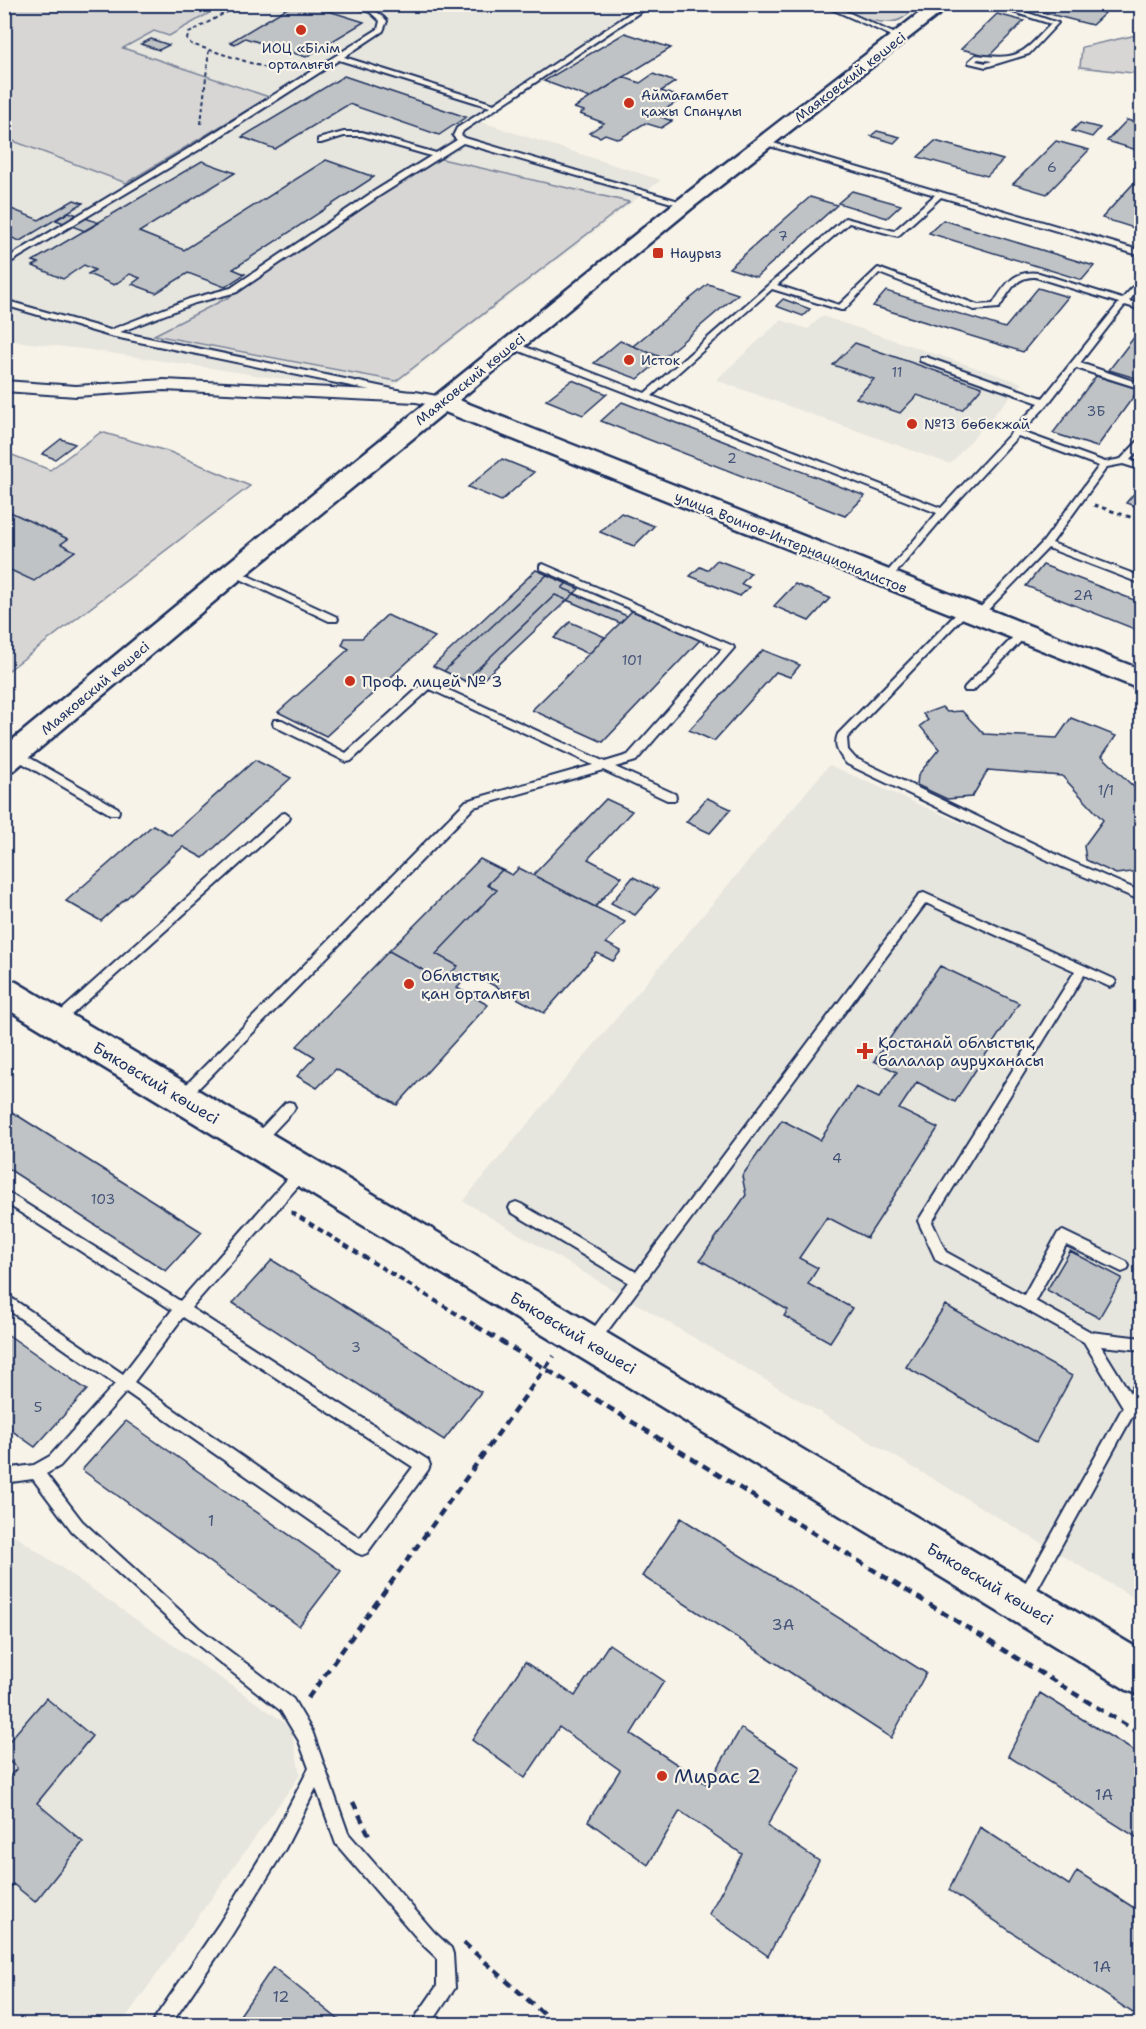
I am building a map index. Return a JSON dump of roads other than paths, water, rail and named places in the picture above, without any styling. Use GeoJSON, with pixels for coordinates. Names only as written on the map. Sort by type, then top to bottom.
{"type":"FeatureCollection","features":[{"type":"Feature","properties":{"kind":"main road","name":"Маяковский көшесі"},"geometry":{"type":"LineString","coordinates":[[10,759],[233,572],[429,400],[512,345],[685,204],[943,4]]}},
{"type":"Feature","properties":{"kind":"main road","name":"улица Воинов-Интернационалистов"},"geometry":{"type":"LineString","coordinates":[[429,400],[1142,681]]}},
{"type":"Feature","properties":{"kind":"main road","name":"Быковский көшесі"},"geometry":{"type":"LineString","coordinates":[[4,991],[1142,1675]]}},
{"type":"Feature","properties":{"kind":"street"},"geometry":{"type":"LineString","coordinates":[[4,386],[75,391],[165,386],[429,400]]}},
{"type":"Feature","properties":{"kind":"lane"},"geometry":{"type":"LineString","coordinates":[[4,264],[199,146],[381,30],[384,21],[372,11],[350,4]]}},
{"type":"Feature","properties":{"kind":"lane"},"geometry":{"type":"LineString","coordinates":[[649,4],[494,106],[460,130],[457,136],[462,140],[685,204]]}},
{"type":"Feature","properties":{"kind":"lane"},"geometry":{"type":"LineString","coordinates":[[824,4],[901,38]]}},
{"type":"Feature","properties":{"kind":"lane"},"geometry":{"type":"LineString","coordinates":[[1003,60],[1027,53],[1055,23],[1015,11],[1021,4]]}},
{"type":"Feature","properties":{"kind":"lane"},"geometry":{"type":"LineString","coordinates":[[337,57],[494,106]]}},
{"type":"Feature","properties":{"kind":"lane"},"geometry":{"type":"LineString","coordinates":[[321,141],[344,134],[362,134],[437,156]]}},
{"type":"Feature","properties":{"kind":"lane"},"geometry":{"type":"LineString","coordinates":[[110,333],[192,301],[234,290],[462,140]]}},
{"type":"Feature","properties":{"kind":"lane"},"geometry":{"type":"LineString","coordinates":[[766,142],[1142,254]]}},
{"type":"Feature","properties":{"kind":"lane"},"geometry":{"type":"LineString","coordinates":[[646,397],[848,220],[895,234],[940,194]]}},
{"type":"Feature","properties":{"kind":"lane"},"geometry":{"type":"LineString","coordinates":[[771,286],[841,308],[878,270],[977,309],[996,306],[1016,277],[1023,273],[1142,308]]}},
{"type":"Feature","properties":{"kind":"lane"},"geometry":{"type":"LineString","coordinates":[[886,579],[943,512],[1045,402],[1142,279]]}},
{"type":"Feature","properties":{"kind":"lane"},"geometry":{"type":"LineString","coordinates":[[4,302],[110,333],[429,400]]}},
{"type":"Feature","properties":{"kind":"lane"},"geometry":{"type":"LineString","coordinates":[[512,345],[943,512]]}},
{"type":"Feature","properties":{"kind":"lane"},"geometry":{"type":"LineString","coordinates":[[923,359],[1045,402]]}},
{"type":"Feature","properties":{"kind":"lane"},"geometry":{"type":"LineString","coordinates":[[1076,365],[1142,387]]}},
{"type":"Feature","properties":{"kind":"lane"},"geometry":{"type":"LineString","coordinates":[[1015,432],[1104,465],[1124,461],[1142,467]]}},
{"type":"Feature","properties":{"kind":"lane"},"geometry":{"type":"LineString","coordinates":[[1124,461],[1142,440]]}},
{"type":"Feature","properties":{"kind":"lane"},"geometry":{"type":"LineString","coordinates":[[1104,465],[1046,544],[842,737],[840,744],[851,761],[1066,864],[1142,897]]}},
{"type":"Feature","properties":{"kind":"lane"},"geometry":{"type":"LineString","coordinates":[[1046,544],[1142,581]]}},
{"type":"Feature","properties":{"kind":"lane"},"geometry":{"type":"LineString","coordinates":[[181,1098],[470,804],[632,758],[729,648],[543,567]]}},
{"type":"Feature","properties":{"kind":"lane"},"geometry":{"type":"LineString","coordinates":[[233,572],[333,619]]}},
{"type":"Feature","properties":{"kind":"lane"},"geometry":{"type":"LineString","coordinates":[[969,690],[1023,633]]}},
{"type":"Feature","properties":{"kind":"lane"},"geometry":{"type":"LineString","coordinates":[[278,723],[347,758],[429,684],[671,797]]}},
{"type":"Feature","properties":{"kind":"lane"},"geometry":{"type":"LineString","coordinates":[[10,759],[114,811]]}},
{"type":"Feature","properties":{"kind":"lane"},"geometry":{"type":"LineString","coordinates":[[56,1022],[285,817]]}},
{"type":"Feature","properties":{"kind":"lane"},"geometry":{"type":"LineString","coordinates":[[580,1337],[637,1280],[924,897],[1110,982]]}},
{"type":"Feature","properties":{"kind":"lane"},"geometry":{"type":"LineString","coordinates":[[1082,969],[926,1221],[941,1256],[1089,1338],[1142,1344]]}},
{"type":"Feature","properties":{"kind":"lane"},"geometry":{"type":"LineString","coordinates":[[256,1143],[289,1107]]}},
{"type":"Feature","properties":{"kind":"lane"},"geometry":{"type":"LineString","coordinates":[[4,1476],[36,1472],[55,1461],[125,1383],[181,1309],[303,1171]]}},
{"type":"Feature","properties":{"kind":"lane"},"geometry":{"type":"LineString","coordinates":[[4,1195],[423,1465],[362,1548],[4,1299]]}},
{"type":"Feature","properties":{"kind":"lane"},"geometry":{"type":"LineString","coordinates":[[516,1209],[637,1280]]}},
{"type":"Feature","properties":{"kind":"lane"},"geometry":{"type":"LineString","coordinates":[[1027,1303],[1063,1237],[1122,1266]]}},
{"type":"Feature","properties":{"kind":"lane"},"geometry":{"type":"LineString","coordinates":[[1089,1338],[1136,1409]]}},
{"type":"Feature","properties":{"kind":"lane"},"geometry":{"type":"LineString","coordinates":[[1022,1603],[1136,1409],[1142,1385]]}},
{"type":"Feature","properties":{"kind":"lane"},"geometry":{"type":"LineString","coordinates":[[36,1472],[77,1526],[194,1633],[287,1705],[306,1737],[342,1838],[428,1938],[445,1954],[446,1988],[421,2025]]}},
{"type":"Feature","properties":{"kind":"lane"},"geometry":{"type":"LineString","coordinates":[[161,2025],[261,1872],[317,1769]]}},
{"type":"Feature","properties":{"kind":"place","name":"ИОЦ «Білім орталығы"},"geometry":{"type":"Point","coordinates":[301,30]}},
{"type":"Feature","properties":{"kind":"place","name":"Аймағамбет қажы Спанұлы"},"geometry":{"type":"Point","coordinates":[629,103]}},
{"type":"Feature","properties":{"kind":"place","name":"Наурыз"},"geometry":{"type":"Point","coordinates":[658,253]}},
{"type":"Feature","properties":{"kind":"place","name":"Исток"},"geometry":{"type":"Point","coordinates":[629,360]}},
{"type":"Feature","properties":{"kind":"place","name":"№13 бөбекжай"},"geometry":{"type":"Point","coordinates":[912,424]}},
{"type":"Feature","properties":{"kind":"place","name":"Проф. лицей № 3"},"geometry":{"type":"Point","coordinates":[350,681]}},
{"type":"Feature","properties":{"kind":"place","name":"Облыстық қан орталығы"},"geometry":{"type":"Point","coordinates":[409,984]}},
{"type":"Feature","properties":{"kind":"place","name":"Қостанай облыстық балалар ауруханасы"},"geometry":{"type":"Point","coordinates":[865,1051]}},
{"type":"Feature","properties":{"kind":"place","name":"Мирас 2"},"geometry":{"type":"Point","coordinates":[662,1776]}}]}
